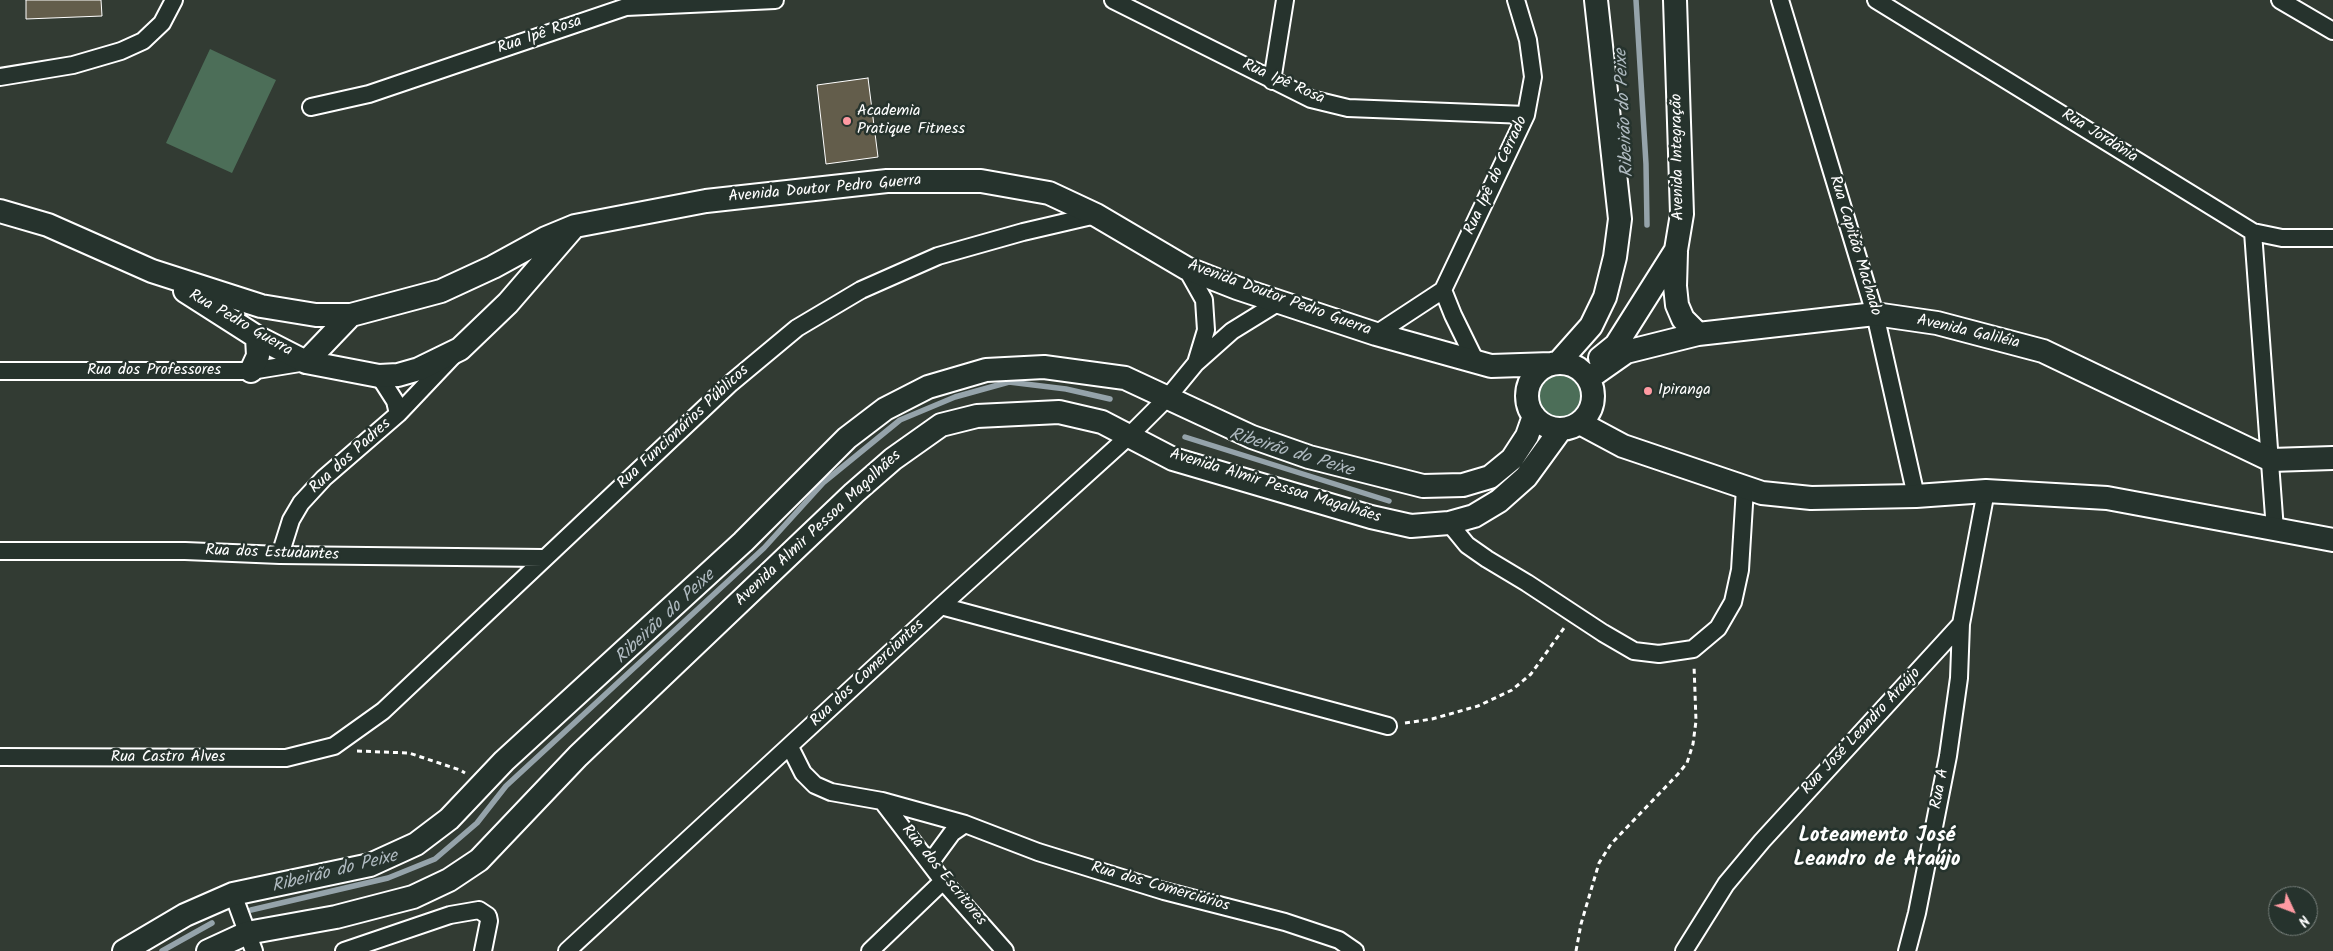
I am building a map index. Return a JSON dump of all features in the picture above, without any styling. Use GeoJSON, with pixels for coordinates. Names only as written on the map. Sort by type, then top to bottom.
{"type":"FeatureCollection","features":[{"type":"Feature","properties":{"kind":"street"},"geometry":{"type":"LineString","coordinates":[[0,77],[73,65],[121,51],[143,40],[162,23],[174,0]]}},
{"type":"Feature","properties":{"kind":"street","name":"Rua Ipê Rosa"},"geometry":{"type":"LineString","coordinates":[[311,107],[369,94],[629,3],[775,0]]}},
{"type":"Feature","properties":{"kind":"street","name":"Rua Ipê Rosa"},"geometry":{"type":"LineString","coordinates":[[1113,0],[1272,81],[1311,98],[1348,108],[1526,115]]}},
{"type":"Feature","properties":{"kind":"street"},"geometry":{"type":"LineString","coordinates":[[1272,81],[1285,0]]}},
{"type":"Feature","properties":{"kind":"street","name":"Rua Ipê do Cerrado"},"geometry":{"type":"LineString","coordinates":[[1443,290],[1526,115],[1533,77],[1528,40],[1516,0]]}},
{"type":"Feature","properties":{"kind":"street"},"geometry":{"type":"LineString","coordinates":[[124,951],[185,915],[232,894],[370,865],[416,844],[449,819],[504,761],[743,542],[847,438],[885,408],[928,387],[986,370],[1044,367],[1125,378],[1252,437],[1309,457],[1423,486],[1463,485],[1490,477],[1512,459],[1527,436],[1534,376],[1541,368],[1555,363],[1592,326],[1605,297],[1615,257],[1620,219],[1596,0]]}},
{"type":"Feature","properties":{"kind":"street","name":"Avenida Integração"},"geometry":{"type":"LineString","coordinates":[[1586,375],[1616,345],[1676,250],[1682,214],[1675,0]]}},
{"type":"Feature","properties":{"kind":"street","name":"Rua Capitão Machado"},"geometry":{"type":"LineString","coordinates":[[1780,0],[1875,314],[1916,496]]}},
{"type":"Feature","properties":{"kind":"street","name":"Rua Jordânia"},"geometry":{"type":"LineString","coordinates":[[1876,0],[2253,232],[2282,238],[2333,238]]}},
{"type":"Feature","properties":{"kind":"street"},"geometry":{"type":"LineString","coordinates":[[2280,0],[2333,31]]}},
{"type":"Feature","properties":{"kind":"street","name":"Avenida Doutor Pedro Guerra"},"geometry":{"type":"LineString","coordinates":[[493,267],[546,238],[575,226],[706,202],[887,182],[981,181],[1049,193],[1096,215],[1186,268],[1279,302],[1376,334],[1484,364],[1555,363]]}},
{"type":"Feature","properties":{"kind":"street"},"geometry":{"type":"LineString","coordinates":[[0,211],[48,225],[152,271]]}},
{"type":"Feature","properties":{"kind":"street","name":"Rua Funcionários Públicos"},"geometry":{"type":"LineString","coordinates":[[334,746],[383,711],[543,558],[731,383],[797,328],[862,290],[938,256],[1023,232],[1096,215]]}},
{"type":"Feature","properties":{"kind":"street","name":"Rua Pedro Guerra"},"geometry":{"type":"LineString","coordinates":[[152,271],[257,337],[306,362],[379,376],[398,375],[419,369],[460,349],[508,303],[575,226]]}},
{"type":"Feature","properties":{"kind":"street"},"geometry":{"type":"LineString","coordinates":[[2253,232],[2275,530]]}},
{"type":"Feature","properties":{"kind":"street"},"geometry":{"type":"LineString","coordinates":[[1676,250],[1675,286],[1677,305],[1684,319],[1698,334]]}},
{"type":"Feature","properties":{"kind":"street"},"geometry":{"type":"LineString","coordinates":[[493,267],[500,278],[508,303]]}},
{"type":"Feature","properties":{"kind":"street","name":"Rua Pedro Guerra"},"geometry":{"type":"LineString","coordinates":[[152,271],[261,306],[316,315],[351,315],[441,291],[493,267]]}},
{"type":"Feature","properties":{"kind":"street"},"geometry":{"type":"LineString","coordinates":[[1186,268],[1204,300],[1206,330],[1196,363]]}},
{"type":"Feature","properties":{"kind":"street"},"geometry":{"type":"LineString","coordinates":[[1376,334],[1443,290],[1453,315],[1484,364]]}},
{"type":"Feature","properties":{"kind":"street"},"geometry":{"type":"LineString","coordinates":[[1196,363],[1232,331],[1279,302]]}},
{"type":"Feature","properties":{"kind":"street","name":"Avenida Galiléia"},"geometry":{"type":"LineString","coordinates":[[1586,375],[1626,352],[1698,334],[1875,314],[1937,323],[2043,351],[2270,460],[2333,458]]}},
{"type":"Feature","properties":{"kind":"street"},"geometry":{"type":"LineString","coordinates":[[306,362],[351,315]]}},
{"type":"Feature","properties":{"kind":"street"},"geometry":{"type":"LineString","coordinates":[[251,371],[258,356],[257,337]]}},
{"type":"Feature","properties":{"kind":"street","name":"Rua dos Padres"},"geometry":{"type":"LineString","coordinates":[[280,555],[291,520],[301,503],[324,478],[398,414],[460,349]]}},
{"type":"Feature","properties":{"kind":"street","name":"Rua dos Professores"},"geometry":{"type":"LineString","coordinates":[[0,371],[251,371],[306,362]]}},
{"type":"Feature","properties":{"kind":"street","name":"Rua dos Comerciantes"},"geometry":{"type":"LineString","coordinates":[[567,951],[941,606],[1129,436],[1168,397],[1196,363]]}},
{"type":"Feature","properties":{"kind":"street"},"geometry":{"type":"LineString","coordinates":[[1555,363],[1576,366],[1586,375],[1593,389],[1593,402],[1588,413],[1570,426]]}},
{"type":"Feature","properties":{"kind":"street","name":"Avenida Doutor Pedro Guerra"},"geometry":{"type":"LineString","coordinates":[[1484,364],[1530,407]]}},
{"type":"Feature","properties":{"kind":"street","name":"Rua dos Padres"},"geometry":{"type":"LineString","coordinates":[[379,376],[395,401],[398,414]]}},
{"type":"Feature","properties":{"kind":"street"},"geometry":{"type":"LineString","coordinates":[[1530,407],[1542,423],[1570,426],[1762,493],[1811,498],[1916,496],[1986,491],[2107,498],[2333,540]]}},
{"type":"Feature","properties":{"kind":"street","name":"Avenida Almir Pessoa Magalhães"},"geometry":{"type":"LineString","coordinates":[[208,951],[251,942],[336,916],[413,897],[449,880],[479,860],[578,756],[854,493],[893,459],[941,425],[977,416],[1060,412],[1102,422],[1173,459],[1371,518],[1411,526],[1449,523],[1474,516],[1499,501],[1526,477],[1570,426]]}},
{"type":"Feature","properties":{"kind":"street"},"geometry":{"type":"LineString","coordinates":[[1449,523],[1467,545],[1574,614],[1634,651],[1659,654],[1693,649],[1718,628],[1733,602],[1740,570],[1745,488]]}},
{"type":"Feature","properties":{"kind":"street"},"geometry":{"type":"LineString","coordinates":[[1961,624],[1986,491]]}},
{"type":"Feature","properties":{"kind":"street","name":"Rua dos Estudantes"},"geometry":{"type":"LineString","coordinates":[[0,552],[185,551],[280,555],[543,558]]}},
{"type":"Feature","properties":{"kind":"street"},"geometry":{"type":"LineString","coordinates":[[941,606],[1388,726]]}},
{"type":"Feature","properties":{"kind":"street","name":"Rua José Leandro Araújo"},"geometry":{"type":"LineString","coordinates":[[1684,951],[1726,884],[1762,841],[1961,624]]}},
{"type":"Feature","properties":{"kind":"street","name":"Rua A"},"geometry":{"type":"LineString","coordinates":[[1907,951],[1917,913],[1948,756],[1959,678],[1961,624]]}},
{"type":"Feature","properties":{"kind":"street","name":"Rua Castro Alves"},"geometry":{"type":"LineString","coordinates":[[0,757],[286,758],[334,746]]}},
{"type":"Feature","properties":{"kind":"street","name":"Rua dos Comerciários"},"geometry":{"type":"LineString","coordinates":[[790,747],[802,773],[816,785],[831,792],[882,800],[965,824],[1038,852],[1164,890],[1285,922],[1339,940],[1355,951]]}},
{"type":"Feature","properties":{"kind":"street","name":"Rua dos Escritores"},"geometry":{"type":"LineString","coordinates":[[882,800],[944,881],[1005,951]]}},
{"type":"Feature","properties":{"kind":"street"},"geometry":{"type":"LineString","coordinates":[[930,863],[952,833],[965,824]]}},
{"type":"Feature","properties":{"kind":"street"},"geometry":{"type":"LineString","coordinates":[[870,951],[944,881]]}},
{"type":"Feature","properties":{"kind":"street"},"geometry":{"type":"LineString","coordinates":[[232,894],[251,942]]}},
{"type":"Feature","properties":{"kind":"street"},"geometry":{"type":"LineString","coordinates":[[344,951],[450,915],[479,910],[488,916],[490,921],[483,951]]}},
{"type":"Feature","properties":{"kind":"path"},"geometry":{"type":"LineString","coordinates":[[1388,726],[1432,719],[1478,706],[1512,690],[1531,674],[1574,614]]}},
{"type":"Feature","properties":{"kind":"path"},"geometry":{"type":"LineString","coordinates":[[1576,951],[1580,924],[1599,863],[1611,844],[1687,763],[1693,744],[1696,721],[1693,649]]}},
{"type":"Feature","properties":{"kind":"path"},"geometry":{"type":"LineString","coordinates":[[334,746],[359,751],[410,753],[460,770],[481,785]]}},
{"type":"Feature","properties":{"kind":"green space"},"geometry":{"type":"Polygon","coordinates":[[[210,49],[276,80],[232,173],[166,143],[210,49]]]}},
{"type":"Feature","properties":{"kind":"green space"},"geometry":{"type":"Polygon","coordinates":[[[1563,370],[1577,374],[1585,382],[1589,396],[1585,410],[1577,418],[1563,422],[1549,418],[1541,410],[1537,396],[1541,382],[1549,374],[1563,370]]]}},
{"type":"Feature","properties":{"kind":"building"},"geometry":{"type":"Polygon","coordinates":[[[26,0],[101,0],[102,16],[26,19],[26,0]]]}},
{"type":"Feature","properties":{"kind":"building","name":"Academia Pratique Fitness"},"geometry":{"type":"Polygon","coordinates":[[[868,78],[878,157],[826,164],[817,85],[868,78]]]}},
{"type":"Feature","properties":{"kind":"waterway","name":"Ribeirão do Peixe"},"geometry":{"type":"LineString","coordinates":[[1636,0],[1646,164],[1647,225]]}},
{"type":"Feature","properties":{"kind":"waterway","name":"Ribeirão do Peixe"},"geometry":{"type":"LineString","coordinates":[[251,910],[388,878],[435,859],[477,823],[506,786],[764,548],[824,482],[900,420],[955,397],[1009,382],[1066,389],[1110,399]]}},
{"type":"Feature","properties":{"kind":"waterway","name":"Ribeirão do Peixe"},"geometry":{"type":"LineString","coordinates":[[1185,437],[1389,501]]}},
{"type":"Feature","properties":{"kind":"waterway","name":"Ribeirão do Peixe"},"geometry":{"type":"LineString","coordinates":[[162,951],[212,923]]}},
{"type":"Feature","properties":{"kind":"place","name":"Academia Pratique Fitness"},"geometry":{"type":"Point","coordinates":[847,121]}},
{"type":"Feature","properties":{"kind":"place","name":"Ipiranga"},"geometry":{"type":"Point","coordinates":[1648,391]}},
{"type":"Feature","properties":{"kind":"district","name":"Loteamento José Leandro de Araújo"},"geometry":{"type":"Point","coordinates":[1877,849]}}]}
